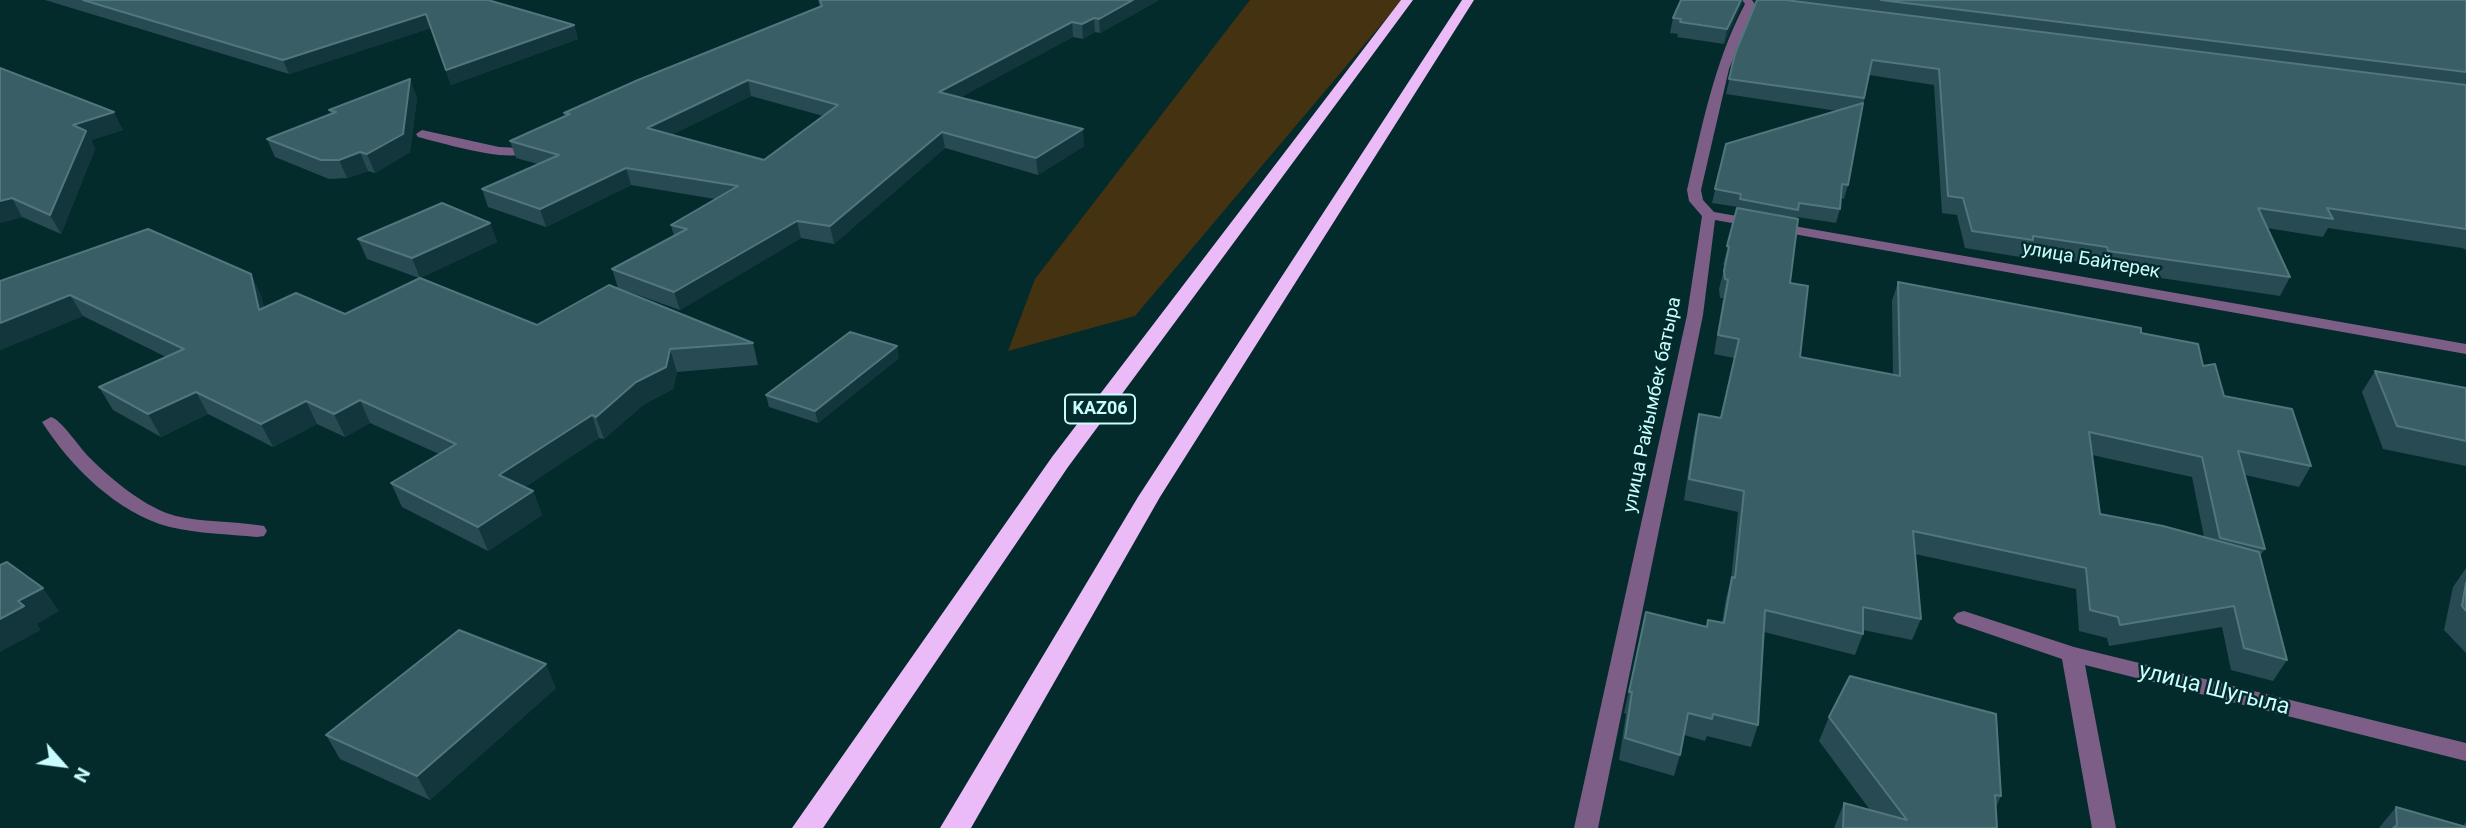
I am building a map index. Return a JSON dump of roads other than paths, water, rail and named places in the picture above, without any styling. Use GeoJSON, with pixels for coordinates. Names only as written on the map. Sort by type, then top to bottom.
{"type":"FeatureCollection","features":[{"type":"Feature","properties":{"kind":"highway","name":"KАZ06"},"geometry":{"type":"LineString","coordinates":[[807,828],[1060,462],[1384,27],[1407,0]]}},
{"type":"Feature","properties":{"kind":"highway"},"geometry":{"type":"LineString","coordinates":[[955,828],[1149,497],[1468,0]]}},
{"type":"Feature","properties":{"kind":"street"},"geometry":{"type":"LineString","coordinates":[[1709,215],[1696,201],[1694,190],[1714,101],[1742,18],[1753,3]]}},
{"type":"Feature","properties":{"kind":"street"},"geometry":{"type":"LineString","coordinates":[[422,134],[499,151],[520,152]]}},
{"type":"Feature","properties":{"kind":"street","name":"улица Байтерек"},"geometry":{"type":"LineString","coordinates":[[1709,215],[2466,349]]}},
{"type":"Feature","properties":{"kind":"street","name":"улица Райымбек батыра"},"geometry":{"type":"LineString","coordinates":[[1587,828],[1695,316],[1709,215]]}},
{"type":"Feature","properties":{"kind":"street"},"geometry":{"type":"LineString","coordinates":[[51,422],[60,440],[85,464],[126,495],[167,520],[257,531]]}},
{"type":"Feature","properties":{"kind":"street","name":"улица Шугыла"},"geometry":{"type":"LineString","coordinates":[[1964,618],[2072,654],[2466,752]]}},
{"type":"Feature","properties":{"kind":"street"},"geometry":{"type":"LineString","coordinates":[[2072,654],[2104,828]]}}]}
